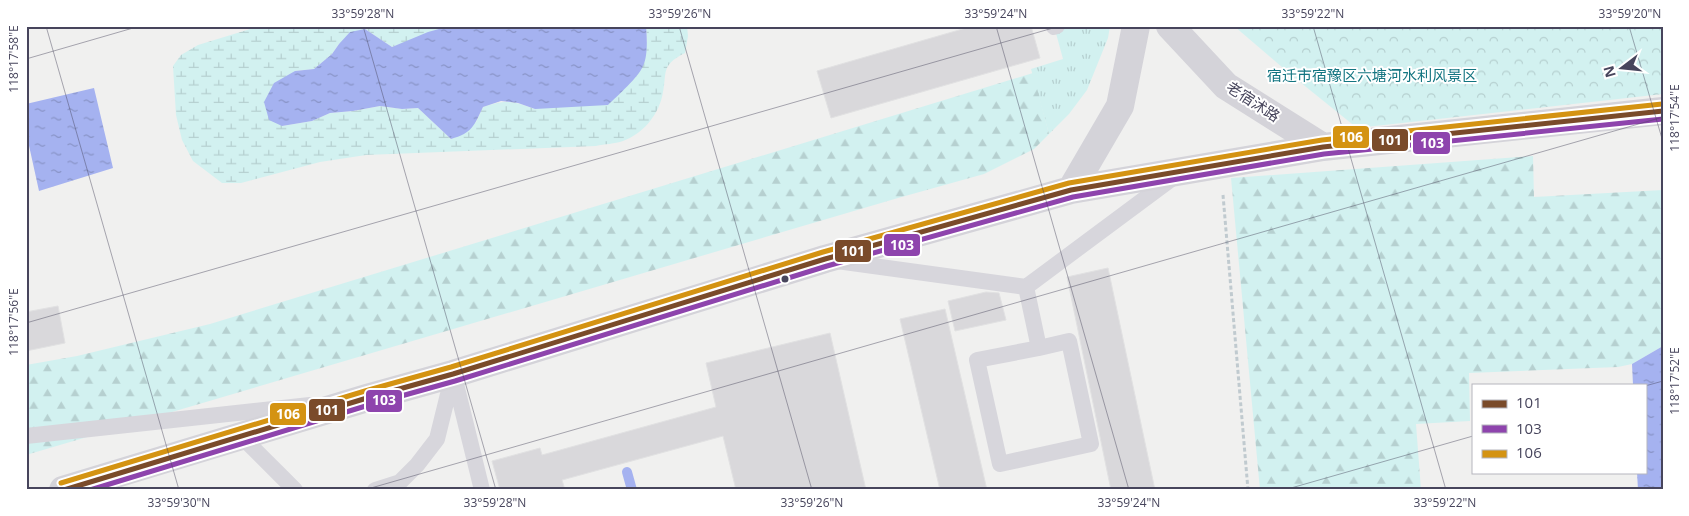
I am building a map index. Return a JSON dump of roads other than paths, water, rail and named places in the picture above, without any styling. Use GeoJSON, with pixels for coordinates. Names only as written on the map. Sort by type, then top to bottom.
{"type":"FeatureCollection","features":[{"type":"Feature","properties":{"kind":"main road"},"geometry":{"type":"LineString","coordinates":[[1070,190],[1120,106],[1136,26]]}},
{"type":"Feature","properties":{"kind":"main road","name":"老宿沭路"},"geometry":{"type":"LineString","coordinates":[[1170,26],[1226,86],[1323,147]]}},
{"type":"Feature","properties":{"kind":"main road"},"geometry":{"type":"LineString","coordinates":[[63,490],[367,398],[453,374],[824,259],[1070,190],[1323,147],[1652,112]]}},
{"type":"Feature","properties":{"kind":"lane"},"geometry":{"type":"LineString","coordinates":[[824,259],[1026,287],[1182,171]]}},
{"type":"Feature","properties":{"kind":"lane"},"geometry":{"type":"LineString","coordinates":[[1026,287],[1039,348]]}},
{"type":"Feature","properties":{"kind":"lane"},"geometry":{"type":"LineString","coordinates":[[1069,341],[1091,444],[1000,464],[977,360],[1039,348],[1069,341]]}},
{"type":"Feature","properties":{"kind":"lane"},"geometry":{"type":"LineString","coordinates":[[375,490],[400,482],[418,466],[437,439],[453,374]]}},
{"type":"Feature","properties":{"kind":"lane"},"geometry":{"type":"LineString","coordinates":[[453,374],[482,490]]}},
{"type":"Feature","properties":{"kind":"lane"},"geometry":{"type":"LineString","coordinates":[[26,436],[367,398]]}},
{"type":"Feature","properties":{"kind":"lane"},"geometry":{"type":"LineString","coordinates":[[241,436],[295,490]]}},
{"type":"Feature","properties":{"kind":"water"},"geometry":{"type":"Polygon","coordinates":[[[450,26],[646,26],[646,57],[637,76],[608,105],[535,109],[518,103],[501,101],[483,107],[472,128],[464,134],[451,139],[418,108],[402,109],[380,106],[330,113],[312,121],[282,126],[269,120],[264,102],[274,83],[295,71],[314,69],[332,54],[350,32],[365,29],[392,47],[428,32],[450,26]]]}},
{"type":"Feature","properties":{"kind":"water"},"geometry":{"type":"Polygon","coordinates":[[[94,88],[113,168],[39,191],[26,132],[26,104],[94,88]]]}},
{"type":"Feature","properties":{"kind":"water"},"geometry":{"type":"Polygon","coordinates":[[[1663,346],[1663,490],[1638,490],[1637,474],[1646,474],[1646,384],[1633,384],[1632,364],[1663,346]]]}},
{"type":"Feature","properties":{"kind":"waterway"},"geometry":{"type":"LineString","coordinates":[[627,472],[632,490]]}},
{"type":"Feature","properties":{"kind":"park label","name":"宿迁市宿豫区六塘河水利风景区"},"geometry":{"type":"Point","coordinates":[1372,76]}}]}
